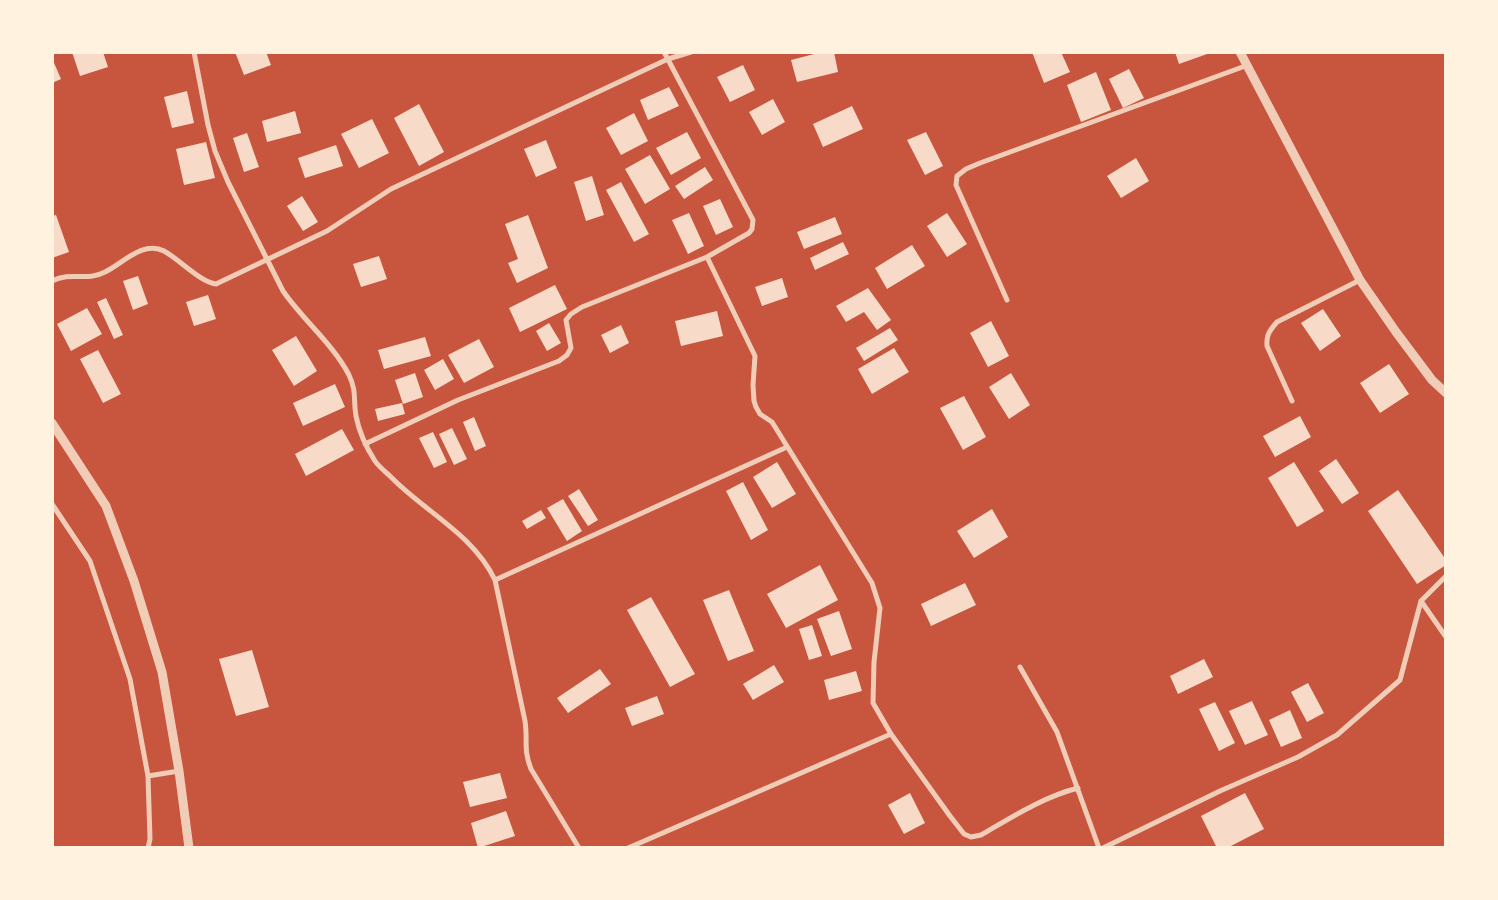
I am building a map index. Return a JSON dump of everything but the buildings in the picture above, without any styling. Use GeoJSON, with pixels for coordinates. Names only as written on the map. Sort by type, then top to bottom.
{"type":"FeatureCollection","features":[{"type":"Feature","properties":{"kind":"street"},"geometry":{"type":"LineString","coordinates":[[194,52],[215,151],[267,260],[293,306],[337,357],[348,374],[355,390],[356,413],[365,444],[376,462],[407,494],[451,526],[469,543],[487,564],[495,580],[525,722],[527,734],[526,755],[531,768],[580,848]]}},
{"type":"Feature","properties":{"kind":"street"},"geometry":{"type":"LineString","coordinates":[[365,444],[458,400],[559,361],[567,355],[571,348],[566,320],[571,314],[582,307],[707,257],[749,233],[752,229],[753,220],[664,52]]}},
{"type":"Feature","properties":{"kind":"street"},"geometry":{"type":"LineString","coordinates":[[52,281],[68,275],[92,277],[104,273],[144,249],[153,248],[163,250],[211,283],[222,281],[327,231],[390,189],[668,59],[691,52]]}},
{"type":"Feature","properties":{"kind":"street"},"geometry":{"type":"LineString","coordinates":[[1240,52],[1360,280],[1432,380],[1446,393]]}},
{"type":"Feature","properties":{"kind":"street"},"geometry":{"type":"LineString","coordinates":[[1007,300],[956,185],[957,176],[966,169],[1248,66]]}},
{"type":"Feature","properties":{"kind":"street"},"geometry":{"type":"LineString","coordinates":[[707,257],[755,356],[753,385],[756,408],[760,414],[772,422],[872,584],[877,596],[880,608],[874,662],[873,703],[891,734],[964,834],[971,837],[981,834],[1039,802],[1065,791],[1078,788]]}},
{"type":"Feature","properties":{"kind":"street"},"geometry":{"type":"LineString","coordinates":[[1292,401],[1267,346],[1268,333],[1277,322],[1360,280]]}},
{"type":"Feature","properties":{"kind":"street"},"geometry":{"type":"LineString","coordinates":[[52,423],[106,506],[134,581],[162,672],[179,770],[189,848]]}},
{"type":"Feature","properties":{"kind":"street"},"geometry":{"type":"LineString","coordinates":[[495,580],[788,447]]}},
{"type":"Feature","properties":{"kind":"street"},"geometry":{"type":"LineString","coordinates":[[52,504],[90,561],[130,679],[148,776],[150,838],[148,848]]}},
{"type":"Feature","properties":{"kind":"street"},"geometry":{"type":"LineString","coordinates":[[1020,668],[1057,732],[1101,848],[1220,791],[1298,757],[1337,735],[1400,680],[1421,601],[1446,576]]}},
{"type":"Feature","properties":{"kind":"street"},"geometry":{"type":"LineString","coordinates":[[1421,601],[1446,637]]}},
{"type":"Feature","properties":{"kind":"street"},"geometry":{"type":"LineString","coordinates":[[628,848],[891,734]]}},
{"type":"Feature","properties":{"kind":"street"},"geometry":{"type":"LineString","coordinates":[[148,776],[179,770]]}}]}
